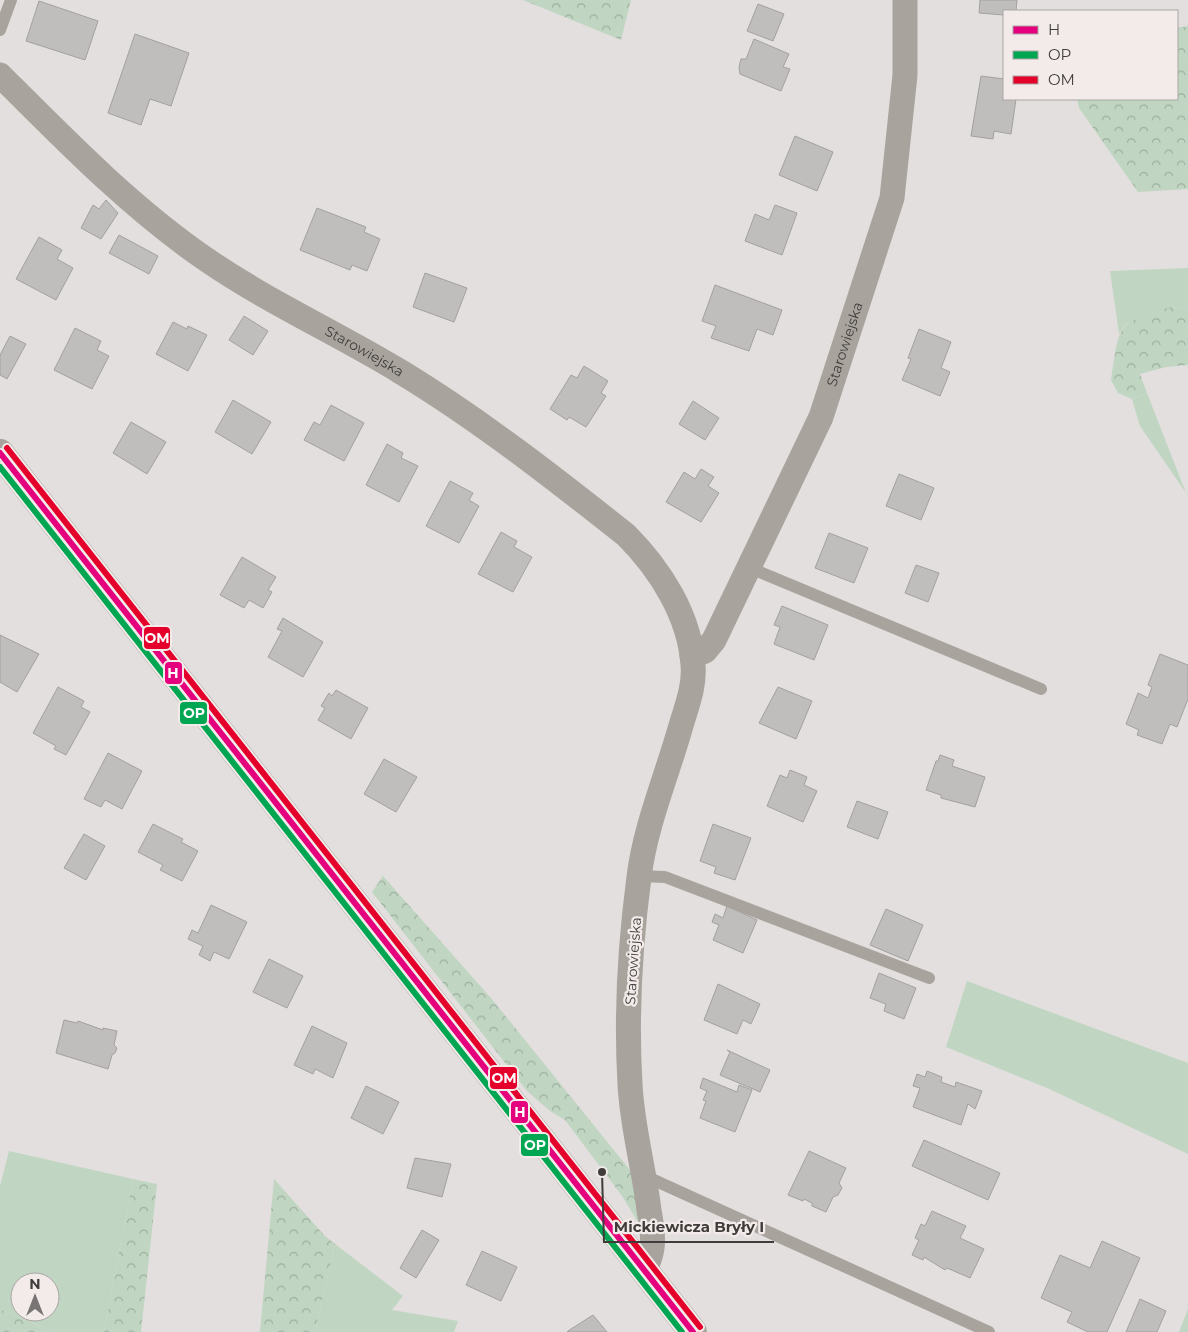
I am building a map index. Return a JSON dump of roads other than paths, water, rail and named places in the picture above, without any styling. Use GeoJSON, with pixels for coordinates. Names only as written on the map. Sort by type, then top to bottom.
{"type":"FeatureCollection","features":[{"type":"Feature","properties":{"kind":"street","name":"Starowiejska"},"geometry":{"type":"LineString","coordinates":[[692,656],[709,648],[750,568],[822,417],[892,198],[905,75],[905,0]]}},
{"type":"Feature","properties":{"kind":"street","name":"Starowiejska"},"geometry":{"type":"LineString","coordinates":[[0,74],[81,156],[168,231],[206,260],[401,372],[440,397],[626,535],[642,551],[660,575],[683,620],[692,656],[694,675],[692,690],[651,823],[639,876],[631,964],[630,1085],[653,1238],[652,1250],[645,1270]]}},
{"type":"Feature","properties":{"kind":"street"},"geometry":{"type":"LineString","coordinates":[[0,453],[693,1332]]}},
{"type":"Feature","properties":{"kind":"lane"},"geometry":{"type":"LineString","coordinates":[[0,30],[11,0]]}},
{"type":"Feature","properties":{"kind":"lane"},"geometry":{"type":"LineString","coordinates":[[750,568],[1041,689]]}},
{"type":"Feature","properties":{"kind":"lane"},"geometry":{"type":"LineString","coordinates":[[639,876],[665,877],[929,978]]}},
{"type":"Feature","properties":{"kind":"lane"},"geometry":{"type":"LineString","coordinates":[[645,1176],[990,1332]]}},
{"type":"Feature","properties":{"kind":"place","name":"Mickiewicza Bryły I"},"geometry":{"type":"Point","coordinates":[602,1172]}}]}
